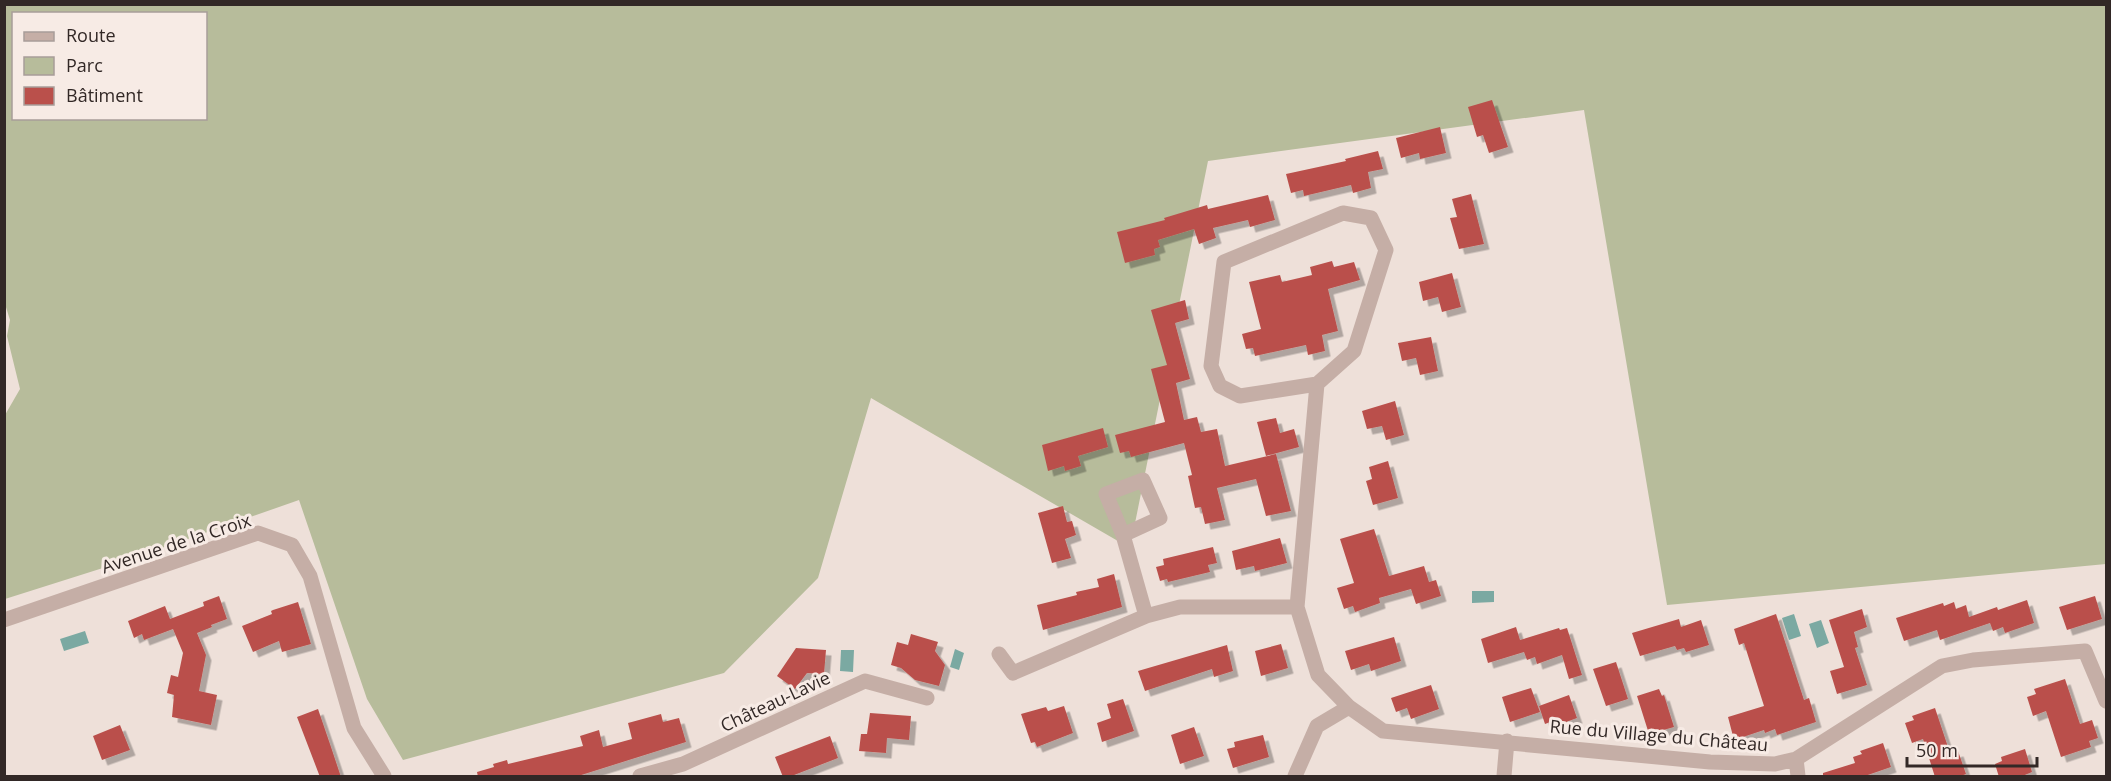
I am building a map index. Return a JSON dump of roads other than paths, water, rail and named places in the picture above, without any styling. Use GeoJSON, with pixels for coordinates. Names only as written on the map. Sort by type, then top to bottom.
{"type":"FeatureCollection","features":[{"type":"Feature","properties":{"kind":"street"},"geometry":{"type":"LineString","coordinates":[[1343,213],[1371,218],[1386,250],[1354,351],[1317,384],[1240,396],[1220,386],[1211,366],[1224,262],[1343,213]]}},
{"type":"Feature","properties":{"kind":"street","name":"Rue du Village du Château"},"geometry":{"type":"LineString","coordinates":[[1317,384],[1297,607],[1318,675],[1349,707],[1383,731],[1710,762],[1775,764],[1796,759],[1942,666],[1973,660],[2085,651],[2106,700]]}},
{"type":"Feature","properties":{"kind":"street","name":"Avenue de la Croix"},"geometry":{"type":"LineString","coordinates":[[4,620],[258,533],[292,545],[310,576],[354,728],[384,777]]}},
{"type":"Feature","properties":{"kind":"street"},"geometry":{"type":"LineString","coordinates":[[1123,535],[1146,616]]}},
{"type":"Feature","properties":{"kind":"street"},"geometry":{"type":"LineString","coordinates":[[999,654],[1013,673],[1146,616],[1180,607],[1297,607]]}},
{"type":"Feature","properties":{"kind":"street","name":"Château-Lavie"},"geometry":{"type":"LineString","coordinates":[[640,777],[683,764],[865,681],[927,698]]}},
{"type":"Feature","properties":{"kind":"street"},"geometry":{"type":"LineString","coordinates":[[1295,777],[1317,726],[1349,707]]}},
{"type":"Feature","properties":{"kind":"street"},"geometry":{"type":"LineString","coordinates":[[1504,777],[1507,741]]}},
{"type":"Feature","properties":{"kind":"street"},"geometry":{"type":"LineString","coordinates":[[1796,759],[1798,777]]}},
{"type":"Feature","properties":{"kind":"water"},"geometry":{"type":"Polygon","coordinates":[[[1472,591],[1494,591],[1494,602],[1472,603],[1472,591]]]}},
{"type":"Feature","properties":{"kind":"water"},"geometry":{"type":"Polygon","coordinates":[[[1794,614],[1801,636],[1789,640],[1782,618],[1794,614]]]}},
{"type":"Feature","properties":{"kind":"water"},"geometry":{"type":"Polygon","coordinates":[[[1821,620],[1829,643],[1817,648],[1809,624],[1821,620]]]}},
{"type":"Feature","properties":{"kind":"water"},"geometry":{"type":"Polygon","coordinates":[[[85,631],[89,643],[64,651],[60,639],[85,631]]]}},
{"type":"Feature","properties":{"kind":"water"},"geometry":{"type":"Polygon","coordinates":[[[955,649],[964,653],[959,670],[950,667],[955,649]]]}},
{"type":"Feature","properties":{"kind":"water"},"geometry":{"type":"Polygon","coordinates":[[[841,650],[854,650],[853,672],[840,671],[841,650]]]}}]}
